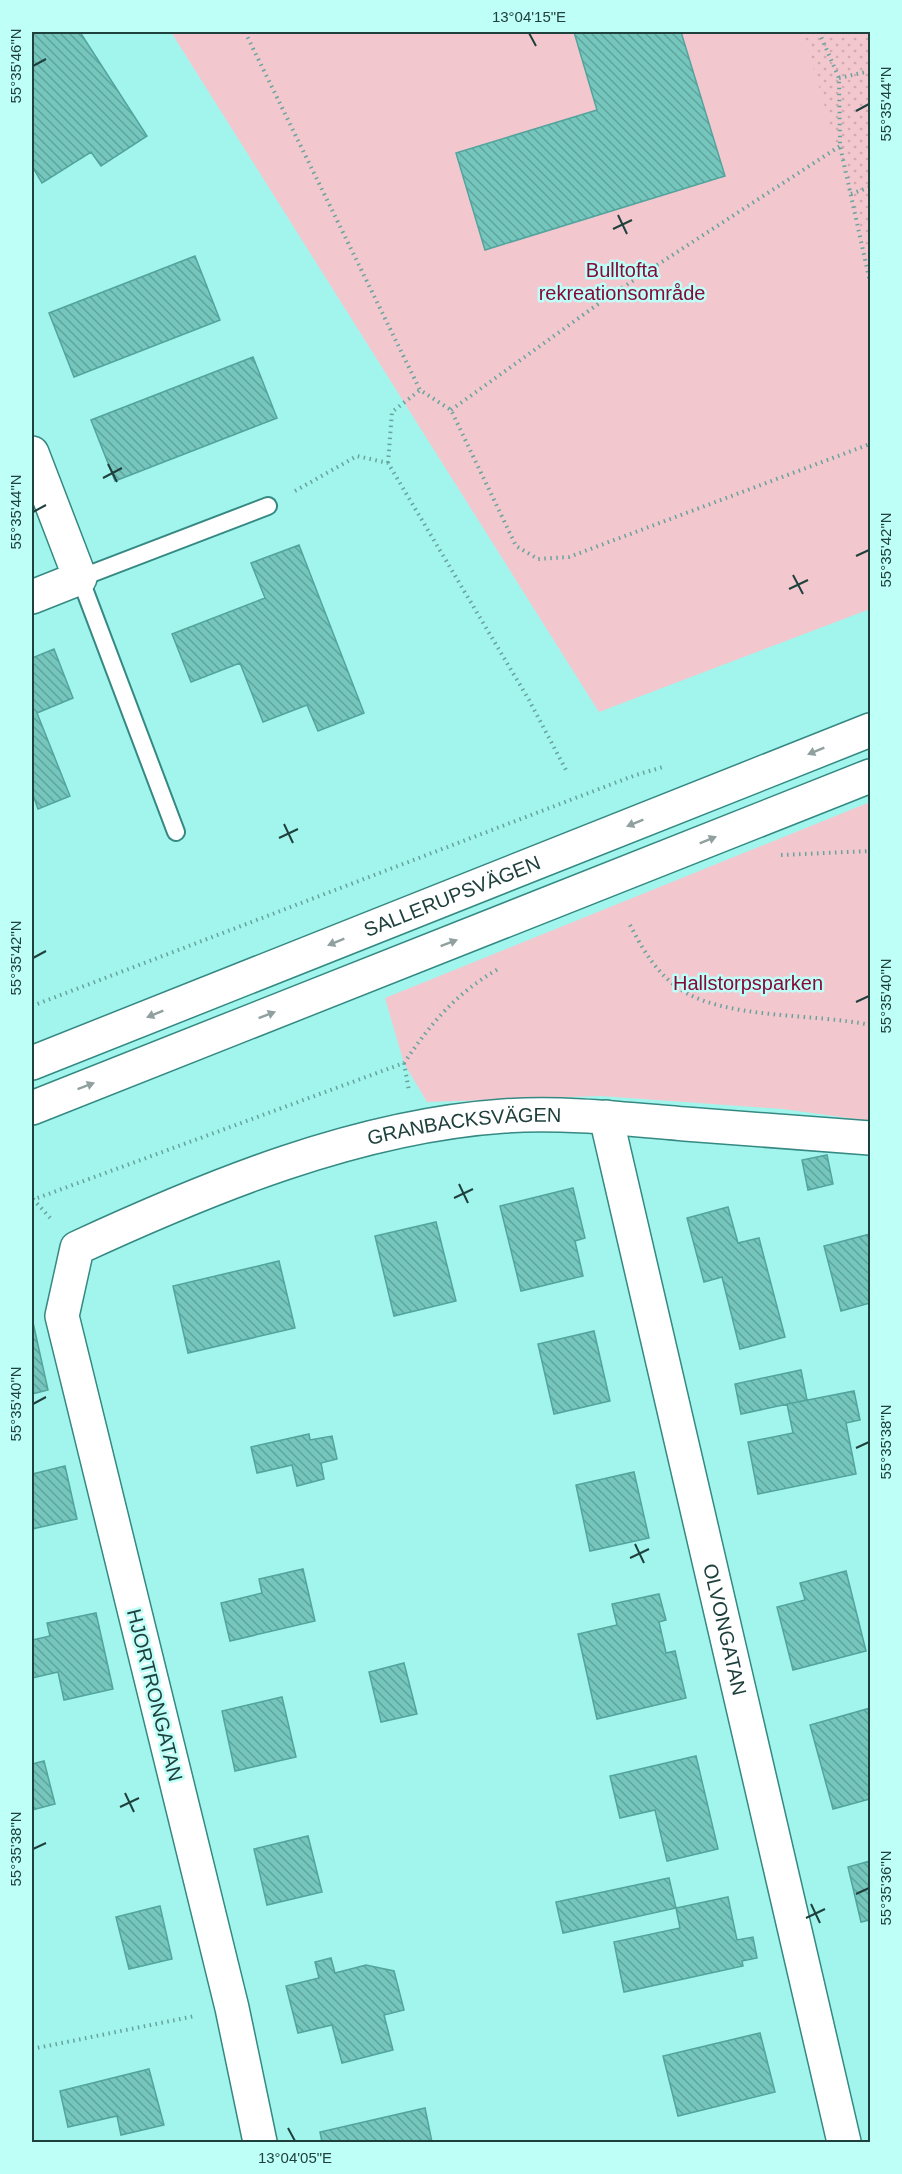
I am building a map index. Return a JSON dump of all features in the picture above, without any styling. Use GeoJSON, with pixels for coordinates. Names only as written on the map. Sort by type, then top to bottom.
{"type":"FeatureCollection","features":[{"type":"Feature","properties":{"kind":"street"},"geometry":{"type":"LineString","coordinates":[[32,453],[80,578],[32,597]]}},
{"type":"Feature","properties":{"kind":"street","name":"SALLERUPSVÄGEN"},"geometry":{"type":"LineString","coordinates":[[32,1063],[870,730]]}},
{"type":"Feature","properties":{"kind":"street"},"geometry":{"type":"LineString","coordinates":[[32,1108],[870,776]]}},
{"type":"Feature","properties":{"kind":"street","name":"GRANBACKSVÄGEN"},"geometry":{"type":"LineString","coordinates":[[77,1248],[183,1199],[346,1144],[416,1126],[505,1116],[606,1117],[870,1138]]}},
{"type":"Feature","properties":{"kind":"street","name":"OLVONGATAN"},"geometry":{"type":"LineString","coordinates":[[606,1117],[844,2142]]}},
{"type":"Feature","properties":{"kind":"street","name":"HJORTRONGATAN"},"geometry":{"type":"LineString","coordinates":[[77,1248],[62,1316],[232,2008],[260,2142]]}},
{"type":"Feature","properties":{"kind":"lane"},"geometry":{"type":"LineString","coordinates":[[176,832],[80,578],[268,506]]}},
{"type":"Feature","properties":{"kind":"path"},"geometry":{"type":"LineString","coordinates":[[245,32],[420,390],[451,410],[516,546],[538,559],[569,557],[870,444]]}},
{"type":"Feature","properties":{"kind":"path"},"geometry":{"type":"LineString","coordinates":[[819,32],[839,78],[840,146],[870,282]]}},
{"type":"Feature","properties":{"kind":"path"},"geometry":{"type":"LineString","coordinates":[[839,78],[870,71]]}},
{"type":"Feature","properties":{"kind":"path"},"geometry":{"type":"LineString","coordinates":[[451,410],[608,297],[840,146]]}},
{"type":"Feature","properties":{"kind":"path"},"geometry":{"type":"LineString","coordinates":[[851,194],[870,187]]}},
{"type":"Feature","properties":{"kind":"path"},"geometry":{"type":"LineString","coordinates":[[420,390],[392,412],[388,463],[529,700],[566,770]]}},
{"type":"Feature","properties":{"kind":"path"},"geometry":{"type":"LineString","coordinates":[[268,506],[357,456],[388,463]]}},
{"type":"Feature","properties":{"kind":"path"},"geometry":{"type":"LineString","coordinates":[[32,1006],[633,776],[678,762]]}},
{"type":"Feature","properties":{"kind":"path"},"geometry":{"type":"LineString","coordinates":[[770,858],[782,855],[870,851]]}},
{"type":"Feature","properties":{"kind":"path"},"geometry":{"type":"LineString","coordinates":[[630,925],[645,955],[677,988],[709,1002],[761,1013],[870,1025]]}},
{"type":"Feature","properties":{"kind":"path"},"geometry":{"type":"LineString","coordinates":[[32,1200],[404,1063],[432,1021],[473,983],[510,962]]}},
{"type":"Feature","properties":{"kind":"path"},"geometry":{"type":"LineString","coordinates":[[32,2049],[232,2008]]}},
{"type":"Feature","properties":{"kind":"green space","name":"Bulltofta rekreationsområde"},"geometry":{"type":"Polygon","coordinates":[[[171,32],[870,32],[870,609],[599,712],[171,32]]]}},
{"type":"Feature","properties":{"kind":"green space"},"geometry":{"type":"Polygon","coordinates":[[[803,32],[870,32],[870,261],[803,32]]]}},
{"type":"Feature","properties":{"kind":"green space","name":"Hallstorpsparken"},"geometry":{"type":"Polygon","coordinates":[[[870,802],[870,1121],[783,1109],[601,1096],[427,1102],[404,1063],[385,998],[870,802]]]}},
{"type":"Feature","properties":{"kind":"building"},"geometry":{"type":"Polygon","coordinates":[[[32,32],[80,32],[147,136],[101,166],[91,152],[42,183],[32,166],[32,32]]]}},
{"type":"Feature","properties":{"kind":"building"},"geometry":{"type":"Polygon","coordinates":[[[574,32],[681,32],[725,176],[485,250],[456,153],[597,110],[574,32]]]}},
{"type":"Feature","properties":{"kind":"building"},"geometry":{"type":"Polygon","coordinates":[[[195,256],[220,320],[74,377],[49,313],[195,256]]]}},
{"type":"Feature","properties":{"kind":"building"},"geometry":{"type":"Polygon","coordinates":[[[253,357],[277,418],[115,481],[91,420],[253,357]]]}},
{"type":"Feature","properties":{"kind":"building"},"geometry":{"type":"Polygon","coordinates":[[[299,545],[364,713],[318,731],[307,705],[263,722],[240,663],[191,682],[172,634],[265,598],[251,563],[299,545]]]}},
{"type":"Feature","properties":{"kind":"building"},"geometry":{"type":"Polygon","coordinates":[[[54,649],[73,698],[37,713],[70,796],[38,809],[32,792],[32,658],[54,649]]]}},
{"type":"Feature","properties":{"kind":"building"},"geometry":{"type":"Polygon","coordinates":[[[827,1155],[833,1184],[808,1190],[802,1160],[827,1155]]]}},
{"type":"Feature","properties":{"kind":"building"},"geometry":{"type":"Polygon","coordinates":[[[573,1188],[585,1238],[575,1241],[583,1276],[521,1291],[500,1206],[573,1188]]]}},
{"type":"Feature","properties":{"kind":"building"},"geometry":{"type":"Polygon","coordinates":[[[728,1207],[738,1243],[759,1238],[785,1337],[740,1349],[722,1277],[704,1282],[687,1218],[728,1207]]]}},
{"type":"Feature","properties":{"kind":"building"},"geometry":{"type":"Polygon","coordinates":[[[436,1222],[456,1301],[394,1316],[375,1236],[436,1222]]]}},
{"type":"Feature","properties":{"kind":"building"},"geometry":{"type":"Polygon","coordinates":[[[870,1234],[870,1303],[841,1311],[824,1246],[870,1234]]]}},
{"type":"Feature","properties":{"kind":"building"},"geometry":{"type":"Polygon","coordinates":[[[279,1261],[295,1328],[188,1353],[173,1286],[279,1261]]]}},
{"type":"Feature","properties":{"kind":"building"},"geometry":{"type":"Polygon","coordinates":[[[32,1318],[48,1390],[32,1394],[32,1318]]]}},
{"type":"Feature","properties":{"kind":"building"},"geometry":{"type":"Polygon","coordinates":[[[594,1331],[610,1401],[554,1414],[538,1344],[594,1331]]]}},
{"type":"Feature","properties":{"kind":"building"},"geometry":{"type":"Polygon","coordinates":[[[801,1370],[807,1400],[741,1414],[735,1384],[801,1370]]]}},
{"type":"Feature","properties":{"kind":"building"},"geometry":{"type":"Polygon","coordinates":[[[854,1391],[860,1420],[846,1423],[856,1474],[758,1494],[748,1442],[793,1433],[787,1404],[854,1391]]]}},
{"type":"Feature","properties":{"kind":"building"},"geometry":{"type":"Polygon","coordinates":[[[309,1434],[310,1440],[332,1436],[337,1459],[321,1463],[324,1479],[297,1486],[292,1465],[257,1473],[251,1447],[309,1434]]]}},
{"type":"Feature","properties":{"kind":"building"},"geometry":{"type":"Polygon","coordinates":[[[65,1466],[77,1519],[32,1529],[32,1474],[65,1466]]]}},
{"type":"Feature","properties":{"kind":"building"},"geometry":{"type":"Polygon","coordinates":[[[634,1472],[649,1538],[590,1551],[576,1485],[634,1472]]]}},
{"type":"Feature","properties":{"kind":"building"},"geometry":{"type":"Polygon","coordinates":[[[303,1569],[315,1621],[230,1641],[221,1603],[262,1593],[259,1579],[303,1569]]]}},
{"type":"Feature","properties":{"kind":"building"},"geometry":{"type":"Polygon","coordinates":[[[846,1571],[866,1651],[793,1670],[777,1607],[805,1600],[800,1583],[846,1571]]]}},
{"type":"Feature","properties":{"kind":"building"},"geometry":{"type":"Polygon","coordinates":[[[659,1594],[666,1620],[659,1622],[666,1653],[675,1651],[686,1698],[597,1719],[578,1634],[617,1625],[612,1604],[659,1594]]]}},
{"type":"Feature","properties":{"kind":"building"},"geometry":{"type":"Polygon","coordinates":[[[96,1613],[113,1689],[64,1700],[58,1672],[32,1678],[32,1640],[50,1636],[47,1623],[96,1613]]]}},
{"type":"Feature","properties":{"kind":"building"},"geometry":{"type":"Polygon","coordinates":[[[404,1663],[417,1714],[381,1722],[369,1672],[404,1663]]]}},
{"type":"Feature","properties":{"kind":"building"},"geometry":{"type":"Polygon","coordinates":[[[282,1697],[296,1757],[235,1771],[222,1711],[282,1697]]]}},
{"type":"Feature","properties":{"kind":"building"},"geometry":{"type":"Polygon","coordinates":[[[870,1708],[870,1799],[833,1809],[810,1725],[870,1708]]]}},
{"type":"Feature","properties":{"kind":"building"},"geometry":{"type":"Polygon","coordinates":[[[696,1756],[718,1849],[667,1861],[655,1810],[620,1818],[610,1776],[696,1756]]]}},
{"type":"Feature","properties":{"kind":"building"},"geometry":{"type":"Polygon","coordinates":[[[44,1761],[55,1804],[32,1810],[32,1764],[44,1761]]]}},
{"type":"Feature","properties":{"kind":"building"},"geometry":{"type":"Polygon","coordinates":[[[308,1836],[322,1892],[267,1905],[254,1849],[308,1836]]]}},
{"type":"Feature","properties":{"kind":"building"},"geometry":{"type":"Polygon","coordinates":[[[870,1861],[870,1920],[861,1922],[848,1867],[870,1861]]]}},
{"type":"Feature","properties":{"kind":"building"},"geometry":{"type":"Polygon","coordinates":[[[669,1878],[676,1908],[563,1933],[556,1902],[669,1878]]]}},
{"type":"Feature","properties":{"kind":"building"},"geometry":{"type":"Polygon","coordinates":[[[728,1897],[737,1940],[753,1937],[757,1958],[742,1961],[743,1966],[624,1992],[614,1942],[680,1928],[676,1908],[728,1897]]]}},
{"type":"Feature","properties":{"kind":"building"},"geometry":{"type":"Polygon","coordinates":[[[160,1906],[172,1959],[129,1969],[116,1917],[160,1906]]]}},
{"type":"Feature","properties":{"kind":"building"},"geometry":{"type":"Polygon","coordinates":[[[331,1958],[335,1973],[366,1965],[394,1971],[404,2010],[384,2015],[393,2050],[342,2063],[332,2025],[298,2033],[286,1986],[319,1978],[315,1962],[331,1958]]]}},
{"type":"Feature","properties":{"kind":"building"},"geometry":{"type":"Polygon","coordinates":[[[760,2033],[775,2092],[678,2116],[663,2056],[760,2033]]]}},
{"type":"Feature","properties":{"kind":"building"},"geometry":{"type":"Polygon","coordinates":[[[149,2069],[164,2125],[121,2135],[117,2116],[68,2127],[60,2091],[149,2069]]]}},
{"type":"Feature","properties":{"kind":"building"},"geometry":{"type":"Polygon","coordinates":[[[425,2108],[432,2142],[322,2142],[320,2132],[425,2108]]]}}]}
